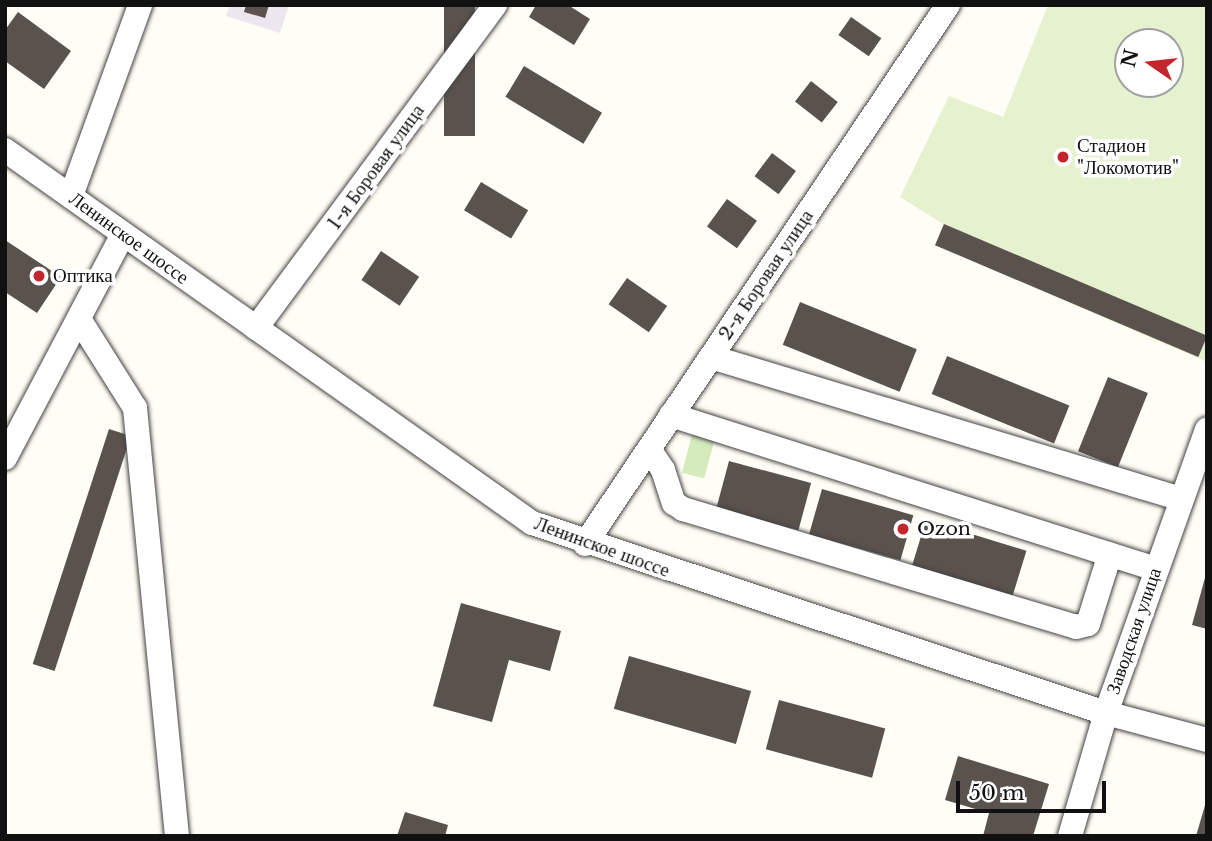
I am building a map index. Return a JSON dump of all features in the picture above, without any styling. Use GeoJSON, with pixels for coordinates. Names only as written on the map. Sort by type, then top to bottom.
{"type":"FeatureCollection","features":[{"type":"Feature","properties":{"kind":"street"},"geometry":{"type":"LineString","coordinates":[[71,196],[140,5]]}},
{"type":"Feature","properties":{"kind":"street","name":"1-я Боровая улица"},"geometry":{"type":"LineString","coordinates":[[256,328],[495,5]]}},
{"type":"Feature","properties":{"kind":"street","name":"2-я Боровая улица"},"geometry":{"type":"LineString","coordinates":[[585,544],[948,5]]}},
{"type":"Feature","properties":{"kind":"street","name":"Ленинское шоссе"},"geometry":{"type":"LineString","coordinates":[[5,150],[532,523],[585,544],[1106,713],[1207,740]]}},
{"type":"Feature","properties":{"kind":"street"},"geometry":{"type":"LineString","coordinates":[[5,458],[123,234]]}},
{"type":"Feature","properties":{"kind":"street"},"geometry":{"type":"LineString","coordinates":[[79,318],[135,408],[177,836]]}},
{"type":"Feature","properties":{"kind":"street"},"geometry":{"type":"LineString","coordinates":[[711,357],[1180,499]]}},
{"type":"Feature","properties":{"kind":"street"},"geometry":{"type":"LineString","coordinates":[[671,415],[1156,569]]}},
{"type":"Feature","properties":{"kind":"street","name":"Заводская улица"},"geometry":{"type":"LineString","coordinates":[[1070,836],[1106,713],[1207,429]]}},
{"type":"Feature","properties":{"kind":"street"},"geometry":{"type":"LineString","coordinates":[[649,449],[663,470],[674,503],[682,509],[1076,627],[1088,624],[1110,554]]}},
{"type":"Feature","properties":{"kind":"shaded area"},"geometry":{"type":"Polygon","coordinates":[[[230,5],[289,5],[280,33],[226,16],[230,5]]]}},
{"type":"Feature","properties":{"kind":"green space","name":"Стадион \"Локомотив\""},"geometry":{"type":"Polygon","coordinates":[[[1048,5],[1207,5],[1207,362],[935,245],[943,224],[900,197],[949,96],[1003,117],[1048,5]]]}},
{"type":"Feature","properties":{"kind":"green space"},"geometry":{"type":"Polygon","coordinates":[[[692,435],[714,441],[704,479],[682,473],[692,435]]]}},
{"type":"Feature","properties":{"kind":"building"},"geometry":{"type":"Polygon","coordinates":[[[246,5],[269,5],[265,18],[244,12],[246,5]]]}},
{"type":"Feature","properties":{"kind":"building"},"geometry":{"type":"Polygon","coordinates":[[[444,5],[475,5],[475,136],[444,136],[444,5]]]}},
{"type":"Feature","properties":{"kind":"building"},"geometry":{"type":"Polygon","coordinates":[[[536,5],[568,5],[590,19],[574,45],[529,17],[536,5]]]}},
{"type":"Feature","properties":{"kind":"building"},"geometry":{"type":"Polygon","coordinates":[[[18,12],[71,51],[44,89],[5,61],[5,30],[18,12]]]}},
{"type":"Feature","properties":{"kind":"building"},"geometry":{"type":"Polygon","coordinates":[[[851,17],[881,38],[869,56],[838,35],[851,17]]]}},
{"type":"Feature","properties":{"kind":"building"},"geometry":{"type":"Polygon","coordinates":[[[524,66],[602,113],[583,144],[505,97],[524,66]]]}},
{"type":"Feature","properties":{"kind":"building"},"geometry":{"type":"Polygon","coordinates":[[[811,81],[838,102],[822,122],[795,101],[811,81]]]}},
{"type":"Feature","properties":{"kind":"building"},"geometry":{"type":"Polygon","coordinates":[[[772,153],[796,171],[779,194],[755,176],[772,153]]]}},
{"type":"Feature","properties":{"kind":"building"},"geometry":{"type":"Polygon","coordinates":[[[481,182],[528,210],[511,239],[464,210],[481,182]]]}},
{"type":"Feature","properties":{"kind":"building"},"geometry":{"type":"Polygon","coordinates":[[[727,199],[757,221],[737,248],[707,227],[727,199]]]}},
{"type":"Feature","properties":{"kind":"building"},"geometry":{"type":"Polygon","coordinates":[[[944,224],[1207,336],[1198,357],[935,245],[944,224]]]}},
{"type":"Feature","properties":{"kind":"building"},"geometry":{"type":"Polygon","coordinates":[[[5,240],[61,277],[37,313],[5,292],[5,240]]]}},
{"type":"Feature","properties":{"kind":"building"},"geometry":{"type":"Polygon","coordinates":[[[381,251],[419,277],[400,306],[361,280],[381,251]]]}},
{"type":"Feature","properties":{"kind":"building"},"geometry":{"type":"Polygon","coordinates":[[[627,278],[667,306],[649,332],[609,304],[627,278]]]}},
{"type":"Feature","properties":{"kind":"building"},"geometry":{"type":"Polygon","coordinates":[[[800,302],[917,349],[900,392],[783,345],[800,302]]]}},
{"type":"Feature","properties":{"kind":"building"},"geometry":{"type":"Polygon","coordinates":[[[947,356],[1069,405],[1054,443],[932,394],[947,356]]]}},
{"type":"Feature","properties":{"kind":"building"},"geometry":{"type":"Polygon","coordinates":[[[1108,377],[1148,393],[1118,467],[1078,451],[1108,377]]]}},
{"type":"Feature","properties":{"kind":"building"},"geometry":{"type":"Polygon","coordinates":[[[109,429],[131,436],[55,671],[33,664],[109,429]]]}},
{"type":"Feature","properties":{"kind":"building"},"geometry":{"type":"Polygon","coordinates":[[[729,461],[811,483],[798,530],[716,508],[729,461]]]}},
{"type":"Feature","properties":{"kind":"building"},"geometry":{"type":"Polygon","coordinates":[[[822,489],[913,515],[900,560],[809,534],[822,489]]]}},
{"type":"Feature","properties":{"kind":"building"},"geometry":{"type":"Polygon","coordinates":[[[926,520],[1026,551],[1012,597],[912,566],[926,520]]]}},
{"type":"Feature","properties":{"kind":"building"},"geometry":{"type":"Polygon","coordinates":[[[1207,574],[1207,629],[1192,625],[1207,574]]]}},
{"type":"Feature","properties":{"kind":"building"},"geometry":{"type":"Polygon","coordinates":[[[461,603],[561,631],[550,671],[509,660],[492,722],[433,706],[461,603]]]}},
{"type":"Feature","properties":{"kind":"building"},"geometry":{"type":"Polygon","coordinates":[[[629,656],[751,691],[736,744],[614,709],[629,656]]]}},
{"type":"Feature","properties":{"kind":"building"},"geometry":{"type":"Polygon","coordinates":[[[779,700],[885,728],[872,778],[766,749],[779,700]]]}},
{"type":"Feature","properties":{"kind":"building"},"geometry":{"type":"Polygon","coordinates":[[[958,756],[1049,784],[1033,836],[983,836],[989,813],[945,800],[958,756]]]}},
{"type":"Feature","properties":{"kind":"building"},"geometry":{"type":"Polygon","coordinates":[[[1206,802],[1207,836],[1196,836],[1206,802]]]}},
{"type":"Feature","properties":{"kind":"building"},"geometry":{"type":"Polygon","coordinates":[[[405,812],[448,825],[445,836],[397,836],[405,812]]]}},
{"type":"Feature","properties":{"kind":"place","name":"Стадион \"Локомотив\""},"geometry":{"type":"Point","coordinates":[1063,157]}},
{"type":"Feature","properties":{"kind":"place","name":"Оптика"},"geometry":{"type":"Point","coordinates":[39,276]}},
{"type":"Feature","properties":{"kind":"place","name":"Ozon"},"geometry":{"type":"Point","coordinates":[903,529]}}]}
